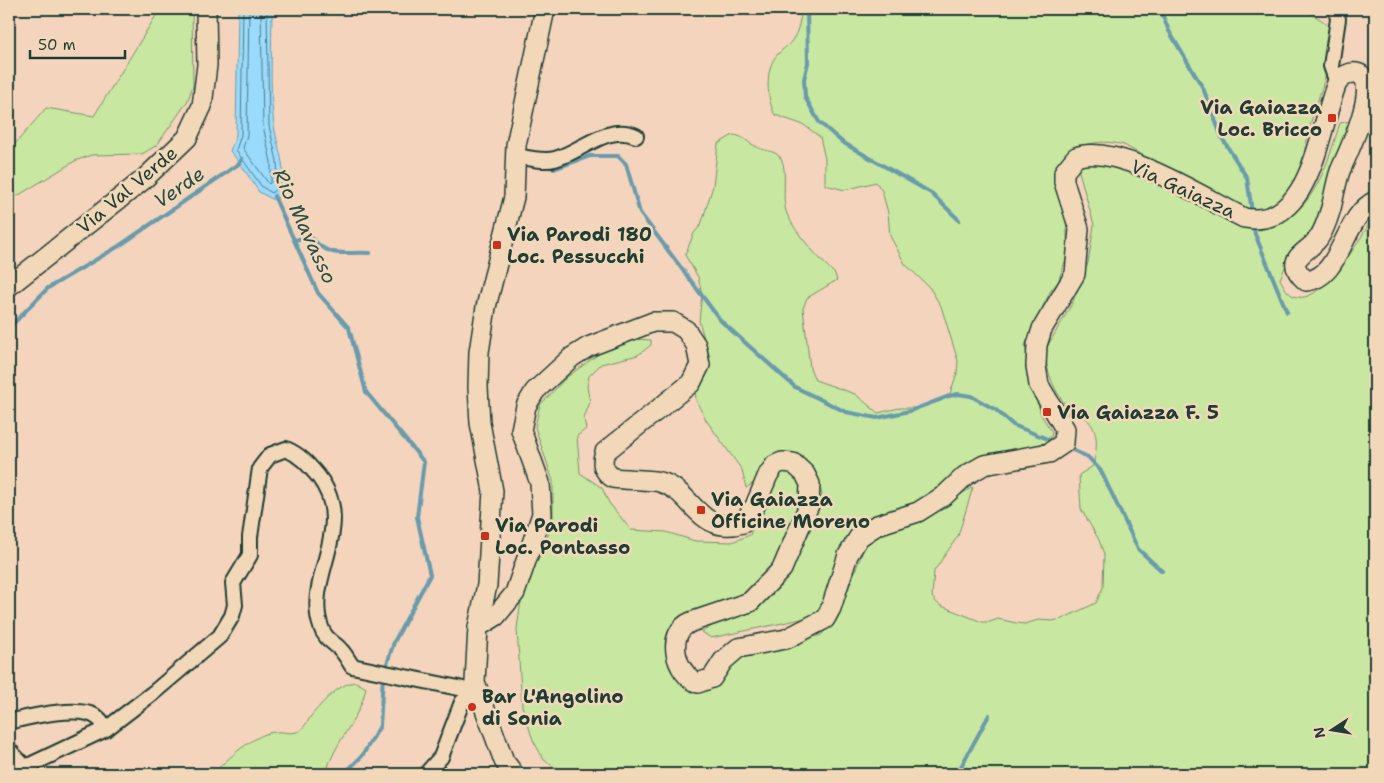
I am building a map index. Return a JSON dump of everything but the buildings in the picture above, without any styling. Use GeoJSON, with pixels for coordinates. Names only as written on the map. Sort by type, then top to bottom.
{"type":"FeatureCollection","features":[{"type":"Feature","properties":{"kind":"main road","name":"Via Val Verde"},"geometry":{"type":"LineString","coordinates":[[9,286],[143,180],[187,138],[202,106],[207,65],[206,9]]}},
{"type":"Feature","properties":{"kind":"main road"},"geometry":{"type":"LineString","coordinates":[[514,774],[504,761],[476,682],[478,627],[488,585],[493,492],[480,422],[478,388],[479,352],[486,307],[514,197],[516,156],[531,68],[545,9]]}},
{"type":"Feature","properties":{"kind":"main road"},"geometry":{"type":"LineString","coordinates":[[1337,83],[1349,73],[1359,73],[1371,83],[1374,100],[1340,172],[1328,218],[1317,240],[1300,254],[1296,262],[1298,274],[1306,281],[1316,280],[1324,274],[1336,257],[1360,212],[1375,201]]}},
{"type":"Feature","properties":{"kind":"main road","name":"Via Gaiazza"},"geometry":{"type":"LineString","coordinates":[[478,627],[496,616],[516,593],[542,514],[540,483],[521,430],[526,406],[534,391],[572,357],[588,347],[652,322],[664,321],[673,322],[686,330],[696,345],[700,365],[690,382],[609,447],[603,458],[603,464],[608,474],[613,478],[661,482],[673,490],[707,521],[728,526],[743,523],[755,506],[768,474],[775,465],[782,462],[793,463],[805,474],[810,484],[811,494],[809,505],[782,569],[757,596],[741,607],[683,626],[676,643],[677,658],[685,674],[698,684],[705,682],[712,678],[723,661],[738,648],[786,639],[825,619],[831,608],[848,555],[859,537],[877,525],[918,512],[945,495],[965,476],[984,465],[1049,453],[1064,443],[1065,429],[1039,384],[1036,366],[1037,345],[1042,328],[1075,274],[1079,229],[1064,182],[1064,172],[1067,166],[1076,157],[1089,154],[1143,166],[1244,218],[1256,220],[1287,207],[1300,192],[1309,173],[1337,83]]}},
{"type":"Feature","properties":{"kind":"street"},"geometry":{"type":"LineString","coordinates":[[1336,9],[1338,19],[1331,66],[1337,83]]}},
{"type":"Feature","properties":{"kind":"street"},"geometry":{"type":"LineString","coordinates":[[516,156],[554,159],[605,135],[622,131],[636,136]]}},
{"type":"Feature","properties":{"kind":"street"},"geometry":{"type":"LineString","coordinates":[[11,774],[106,729],[153,693],[220,636],[234,610],[233,583],[250,555],[250,536],[260,468],[270,455],[286,449],[297,454],[328,489],[333,517],[328,557],[321,582],[319,613],[321,627],[328,639],[340,648],[352,666],[478,692]]}},
{"type":"Feature","properties":{"kind":"street"},"geometry":{"type":"LineString","coordinates":[[426,774],[441,756],[462,702],[478,692]]}},
{"type":"Feature","properties":{"kind":"street"},"geometry":{"type":"LineString","coordinates":[[9,722],[26,717],[80,711],[99,718],[106,729]]}},
{"type":"Feature","properties":{"kind":"street"},"geometry":{"type":"LineString","coordinates":[[9,750],[25,767]]}},
{"type":"Feature","properties":{"kind":"green space"},"geometry":{"type":"Polygon","coordinates":[[[160,9],[192,9],[193,86],[187,102],[157,145],[142,154],[91,155],[75,161],[9,201],[9,151],[46,108],[94,116],[160,9]]]}},
{"type":"Feature","properties":{"kind":"green space"},"geometry":{"type":"Polygon","coordinates":[[[802,9],[1306,9],[1329,28],[1331,49],[1326,75],[1311,122],[1298,175],[1291,189],[1272,208],[1241,210],[1124,145],[1098,142],[1073,149],[1066,218],[1068,253],[1058,282],[1051,290],[1025,345],[1030,374],[1041,415],[1052,432],[1050,442],[955,474],[913,506],[840,553],[821,608],[811,617],[711,638],[702,632],[782,583],[809,533],[822,494],[815,473],[809,464],[802,456],[787,453],[758,474],[755,482],[746,488],[742,470],[706,420],[696,400],[695,389],[710,358],[699,321],[702,294],[698,277],[685,255],[694,233],[701,225],[713,186],[718,144],[733,135],[778,155],[782,160],[783,166],[784,200],[787,214],[802,238],[835,274],[837,280],[807,298],[803,308],[810,368],[815,380],[855,394],[878,413],[899,408],[920,408],[941,401],[950,394],[957,373],[958,361],[941,306],[929,287],[905,264],[890,236],[888,213],[882,191],[876,182],[845,190],[825,185],[825,159],[820,137],[804,125],[775,115],[772,109],[768,85],[770,68],[777,55],[790,44],[795,36],[802,9]]]}},
{"type":"Feature","properties":{"kind":"green space"},"geometry":{"type":"Polygon","coordinates":[[[1355,120],[1317,223],[1289,258],[1280,279],[1288,292],[1299,297],[1311,295],[1336,273],[1371,221],[1375,219],[1375,774],[573,774],[554,767],[544,760],[533,740],[522,706],[517,629],[521,600],[553,523],[553,481],[535,427],[540,405],[567,377],[607,348],[633,339],[651,340],[651,345],[638,355],[601,364],[589,376],[587,387],[590,402],[584,418],[586,429],[577,436],[580,473],[602,488],[609,503],[631,530],[666,532],[695,541],[732,542],[750,535],[773,480],[787,470],[800,477],[805,490],[780,567],[754,590],[729,603],[687,613],[673,626],[674,662],[703,691],[718,686],[739,657],[821,635],[836,620],[868,538],[883,529],[916,521],[973,487],[958,536],[934,571],[932,597],[939,605],[982,622],[998,619],[1025,624],[1038,620],[1052,621],[1062,619],[1096,603],[1103,587],[1104,554],[1099,540],[1081,509],[1079,475],[1093,466],[1096,447],[1094,429],[1086,418],[1069,409],[1059,396],[1047,368],[1044,352],[1072,304],[1088,263],[1094,225],[1078,168],[1081,161],[1145,172],[1236,221],[1260,230],[1281,222],[1302,206],[1323,173],[1340,123],[1355,120]]]}},
{"type":"Feature","properties":{"kind":"green space"},"geometry":{"type":"Polygon","coordinates":[[[356,682],[366,688],[363,700],[334,752],[326,774],[213,774],[233,755],[268,733],[293,733],[299,731],[325,700],[343,686],[356,682]]]}},
{"type":"Feature","properties":{"kind":"water"},"geometry":{"type":"Polygon","coordinates":[[[238,9],[272,9],[272,111],[283,172],[283,181],[276,201],[259,192],[230,151],[236,135],[238,9]]]}},
{"type":"Feature","properties":{"kind":"waterway"},"geometry":{"type":"LineString","coordinates":[[807,9],[808,63],[804,79],[805,97],[819,122],[842,142],[931,193],[959,220]]}},
{"type":"Feature","properties":{"kind":"waterway"},"geometry":{"type":"LineString","coordinates":[[1160,9],[1169,31],[1203,88],[1222,138],[1247,178],[1252,212]]}},
{"type":"Feature","properties":{"kind":"waterway"},"geometry":{"type":"LineString","coordinates":[[541,166],[556,168],[590,156],[618,156],[626,164],[640,213],[721,321],[795,387],[846,412],[877,418],[910,411],[949,396],[958,394],[971,396],[996,410],[1013,425],[1055,442]]}},
{"type":"Feature","properties":{"kind":"waterway","name":"Verde"},"geometry":{"type":"LineString","coordinates":[[9,328],[48,288],[119,246],[240,163],[242,159]]}},
{"type":"Feature","properties":{"kind":"waterway","name":"Rio Mavasso"},"geometry":{"type":"LineString","coordinates":[[274,196],[318,293],[349,328],[366,392],[424,462],[417,517],[430,575],[394,642],[385,670]]}},
{"type":"Feature","properties":{"kind":"waterway"},"geometry":{"type":"LineString","coordinates":[[1253,224],[1255,234],[1287,312]]}},
{"type":"Feature","properties":{"kind":"waterway"},"geometry":{"type":"LineString","coordinates":[[294,240],[311,237],[331,252],[370,253]]}},
{"type":"Feature","properties":{"kind":"waterway"},"geometry":{"type":"LineString","coordinates":[[1068,448],[1088,457],[1101,471],[1138,549],[1162,571]]}},
{"type":"Feature","properties":{"kind":"waterway","name":"Rio Mavasso"},"geometry":{"type":"LineString","coordinates":[[344,774],[362,756],[380,726],[383,676]]}},
{"type":"Feature","properties":{"kind":"waterway"},"geometry":{"type":"LineString","coordinates":[[957,774],[989,715]]}},
{"type":"Feature","properties":{"kind":"place","name":"Via Gaiazza Loc. Bricco"},"geometry":{"type":"Point","coordinates":[1332,118]}},
{"type":"Feature","properties":{"kind":"place","name":"Via Parodi 180 Loc. Pessucchi"},"geometry":{"type":"Point","coordinates":[497,245]}},
{"type":"Feature","properties":{"kind":"place","name":"Via Gaiazza F. 5"},"geometry":{"type":"Point","coordinates":[1047,412]}},
{"type":"Feature","properties":{"kind":"place","name":"Via Gaiazza Officine Moreno"},"geometry":{"type":"Point","coordinates":[701,510]}},
{"type":"Feature","properties":{"kind":"place","name":"Via Parodi Loc. Pontasso"},"geometry":{"type":"Point","coordinates":[485,536]}},
{"type":"Feature","properties":{"kind":"place","name":"Bar L'Angolino di Sonia"},"geometry":{"type":"Point","coordinates":[472,707]}}]}
